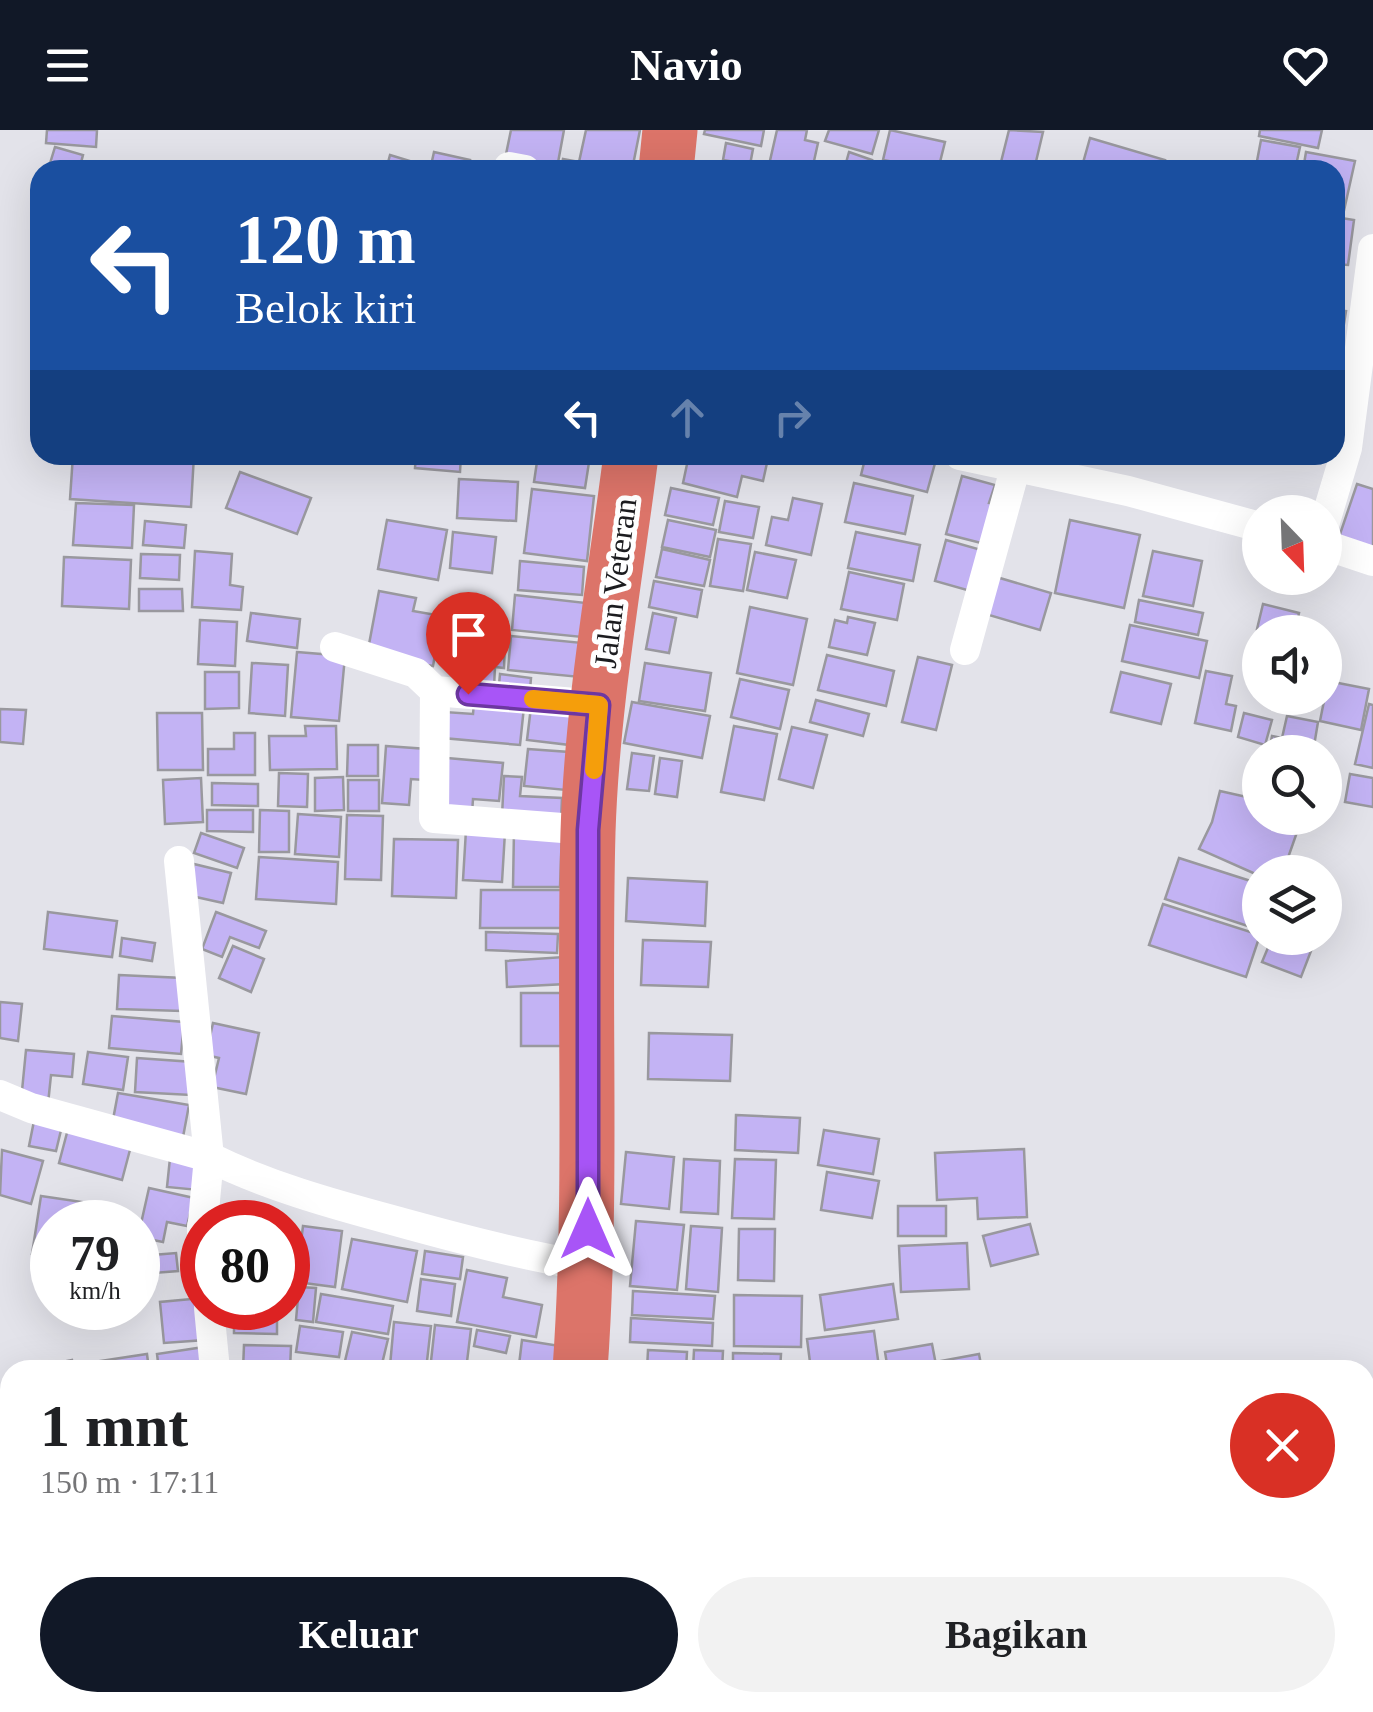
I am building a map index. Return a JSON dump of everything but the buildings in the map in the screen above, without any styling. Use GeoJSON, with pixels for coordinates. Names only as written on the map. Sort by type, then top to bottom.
{"type":"FeatureCollection","features":[{"type":"Feature","properties":{"kind":"highway"},"geometry":{"type":"LineString","coordinates":[[667,160],[670,130]]}},
{"type":"Feature","properties":{"kind":"highway","name":"Jalan Veteran"},"geometry":{"type":"LineString","coordinates":[[581,1360],[588,1266],[588,830],[599,705],[630,465]]}},
{"type":"Feature","properties":{"kind":"street"},"geometry":{"type":"LineString","coordinates":[[1345,458],[1373,249]]}},
{"type":"Feature","properties":{"kind":"street"},"geometry":{"type":"LineString","coordinates":[[999,465],[1128,491],[1242,521]]}},
{"type":"Feature","properties":{"kind":"street"},"geometry":{"type":"LineString","coordinates":[[1333,495],[1343,465]]}},
{"type":"Feature","properties":{"kind":"street"},"geometry":{"type":"LineString","coordinates":[[965,650],[1015,469]]}},
{"type":"Feature","properties":{"kind":"street"},"geometry":{"type":"LineString","coordinates":[[1342,550],[1373,560]]}},
{"type":"Feature","properties":{"kind":"street"},"geometry":{"type":"LineString","coordinates":[[335,646],[416,673],[435,691],[599,705]]}},
{"type":"Feature","properties":{"kind":"street"},"geometry":{"type":"LineString","coordinates":[[435,691],[434,818],[588,830]]}},
{"type":"Feature","properties":{"kind":"street"},"geometry":{"type":"LineString","coordinates":[[179,861],[209,1157],[205,1200]]}},
{"type":"Feature","properties":{"kind":"street"},"geometry":{"type":"LineString","coordinates":[[0,1095],[31,1108],[209,1157],[252,1178],[307,1196],[513,1254],[588,1266]]}},
{"type":"Feature","properties":{"kind":"street"},"geometry":{"type":"LineString","coordinates":[[211,1330],[214,1360]]}},
{"type":"Feature","properties":{"kind":"slow traffic"},"geometry":{"type":"LineString","coordinates":[[533,699],[599,705],[594,770]]}},
{"type":"Feature","properties":{"kind":"route"},"geometry":{"type":"LineString","coordinates":[[468,694],[599,705],[588,830],[588,1229]]}}]}
